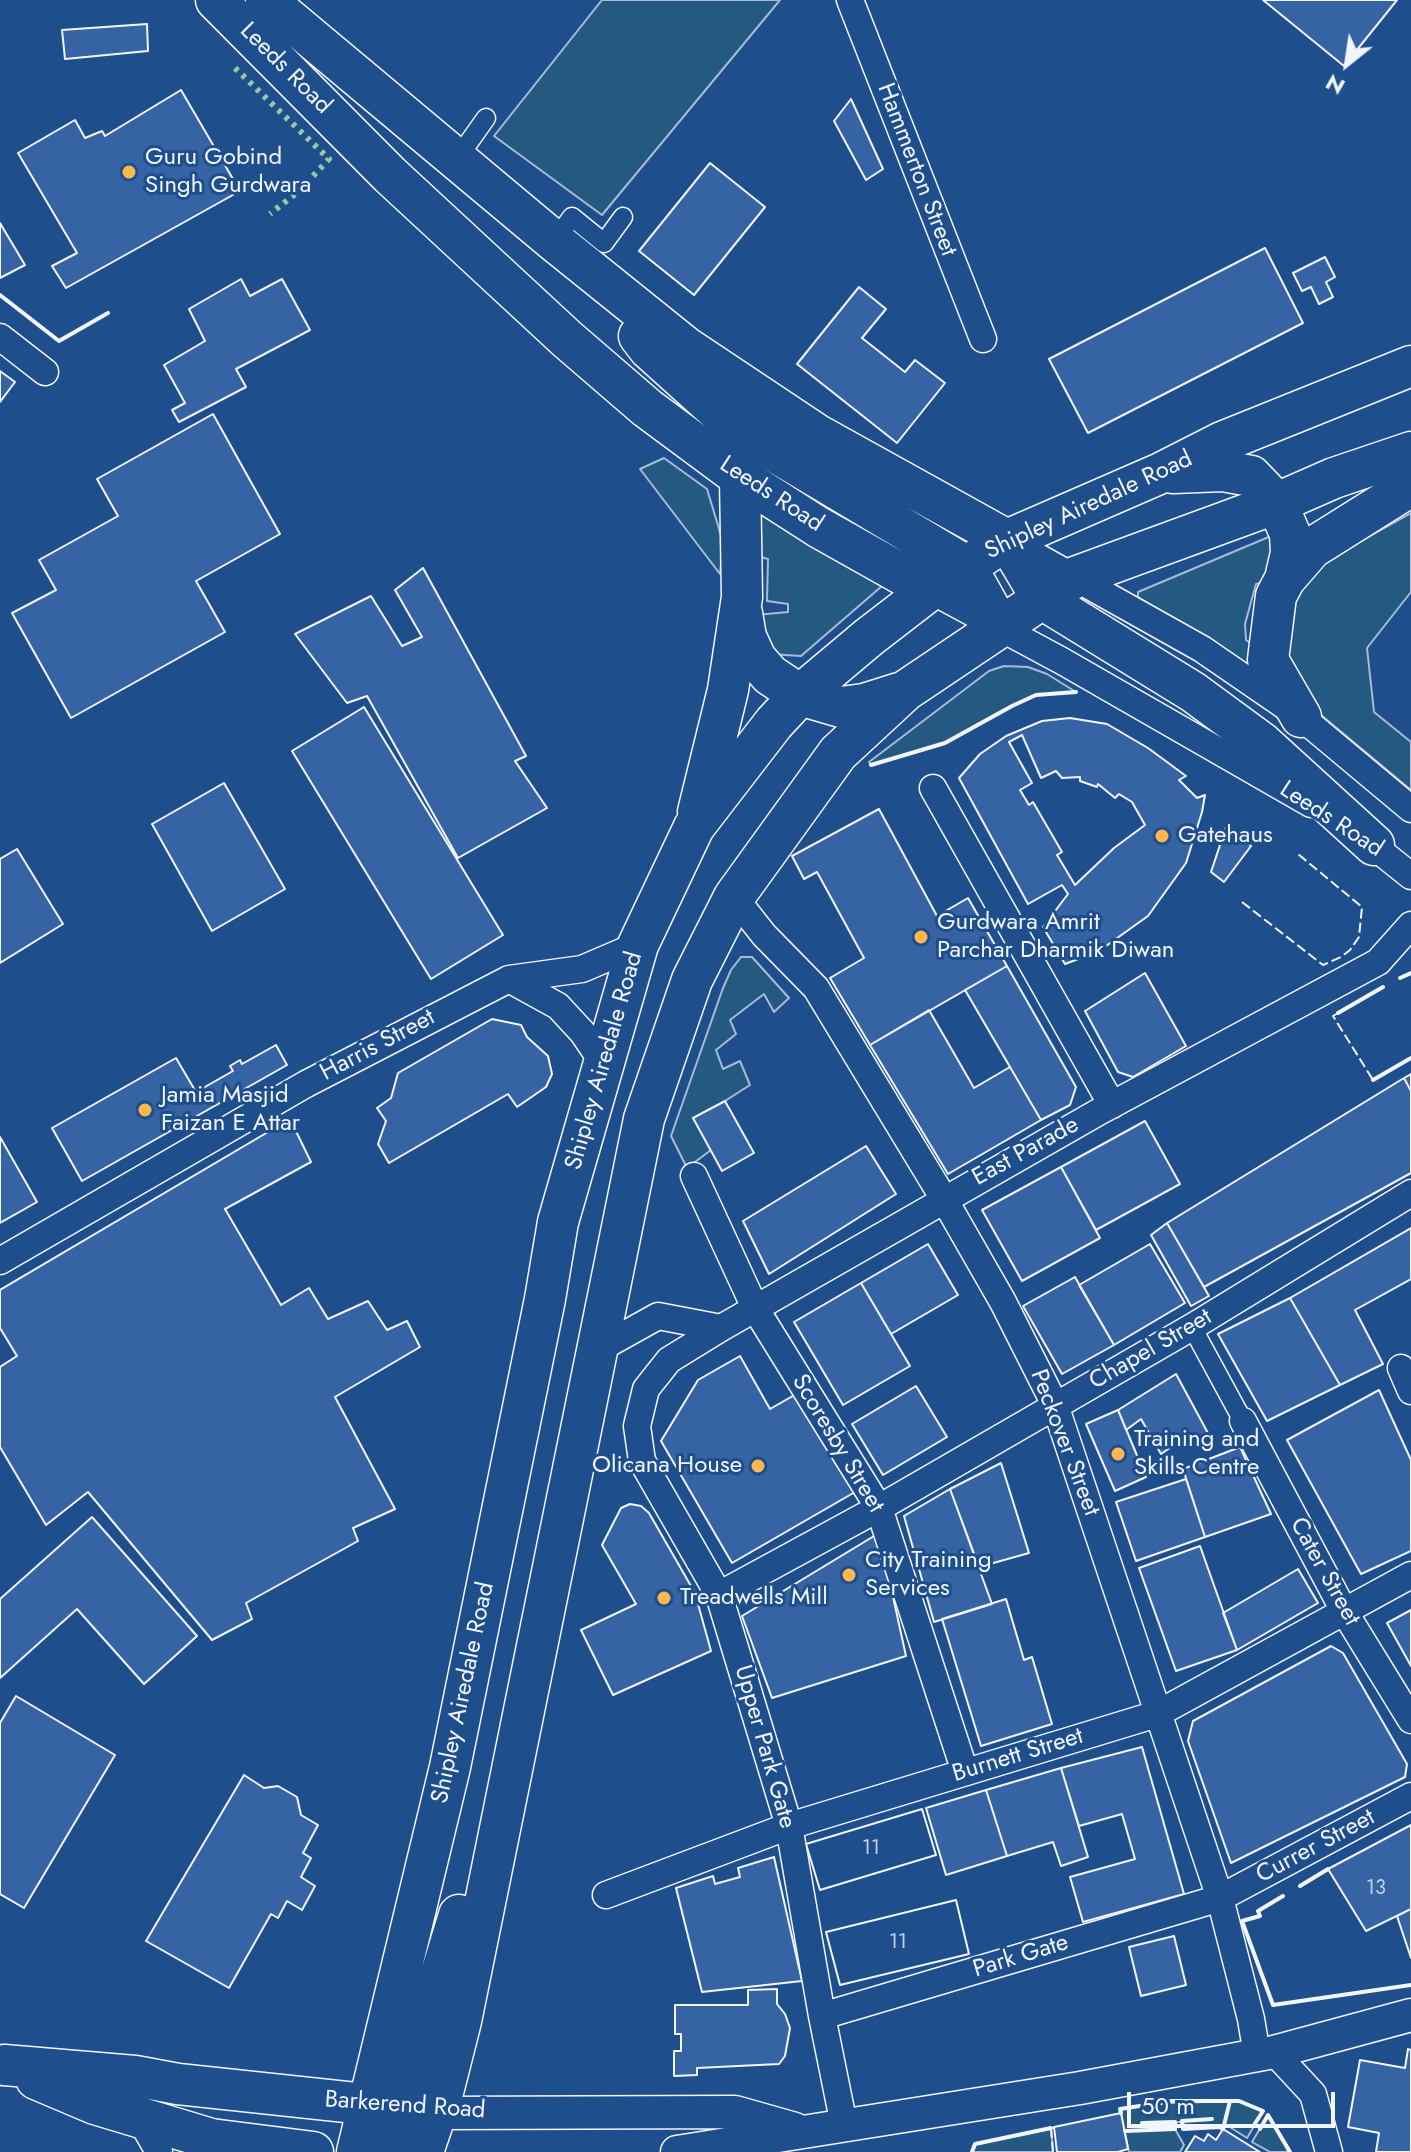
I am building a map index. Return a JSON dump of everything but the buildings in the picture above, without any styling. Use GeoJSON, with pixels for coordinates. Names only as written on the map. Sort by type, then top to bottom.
{"type":"FeatureCollection","features":[{"type":"Feature","properties":{"kind":"main road","name":"Leeds Road"},"geometry":{"type":"LineString","coordinates":[[216,0],[390,175],[567,339],[647,408],[740,477],[818,527],[930,590]]}},
{"type":"Feature","properties":{"kind":"main road","name":"Leeds Road"},"geometry":{"type":"LineString","coordinates":[[266,0],[687,348],[816,434],[1007,540]]}},
{"type":"Feature","properties":{"kind":"main road"},"geometry":{"type":"LineString","coordinates":[[586,266],[649,349],[740,431],[966,566],[1000,627]]}},
{"type":"Feature","properties":{"kind":"main road","name":"Shipley Airedale Road"},"geometry":{"type":"LineString","coordinates":[[423,2152],[403,2108],[450,1767],[558,1222],[638,945],[694,827],[774,723],[800,695],[869,637],[966,566],[1007,540],[1161,473],[1222,442],[1411,366]]}},
{"type":"Feature","properties":{"kind":"main road"},"geometry":{"type":"LineString","coordinates":[[740,431],[737,404],[745,385]]}},
{"type":"Feature","properties":{"kind":"main road","name":"Shipley Airedale Road"},"geometry":{"type":"LineString","coordinates":[[357,2152],[403,2108],[461,2021],[644,1119],[692,980],[734,897],[838,753],[905,691],[1075,577],[1277,503],[1334,478],[1411,452]]}},
{"type":"Feature","properties":{"kind":"main road"},"geometry":{"type":"LineString","coordinates":[[1161,473],[1223,471],[1251,476],[1277,503],[1290,534],[1291,553],[1285,579]]}},
{"type":"Feature","properties":{"kind":"main road"},"geometry":{"type":"LineString","coordinates":[[740,477],[742,597],[746,637],[756,659],[770,675],[800,695],[841,707],[864,704],[905,691]]}},
{"type":"Feature","properties":{"kind":"main road"},"geometry":{"type":"LineString","coordinates":[[1301,717],[1268,660],[1276,596],[1285,579],[1312,548],[1411,486]]}},
{"type":"Feature","properties":{"kind":"main road"},"geometry":{"type":"LineString","coordinates":[[1007,540],[1042,599],[1193,692],[1250,734],[1374,845]]}},
{"type":"Feature","properties":{"kind":"main road"},"geometry":{"type":"LineString","coordinates":[[694,827],[728,690],[742,597]]}},
{"type":"Feature","properties":{"kind":"main road","name":"Barkerend Road"},"geometry":{"type":"LineString","coordinates":[[1,2066],[135,2076],[178,2084],[403,2108]]}},
{"type":"Feature","properties":{"kind":"main road","name":"Barkerend Road"},"geometry":{"type":"LineString","coordinates":[[1,2066],[95,2104],[236,2148],[313,2152]]}},
{"type":"Feature","properties":{"kind":"main road"},"geometry":{"type":"LineString","coordinates":[[373,2152],[388,2140],[403,2108]]}},
{"type":"Feature","properties":{"kind":"street","name":"Hammerton Street"},"geometry":{"type":"LineString","coordinates":[[850,0],[983,339]]}},
{"type":"Feature","properties":{"kind":"street"},"geometry":{"type":"LineString","coordinates":[[457,159],[486,118]]}},
{"type":"Feature","properties":{"kind":"street"},"geometry":{"type":"LineString","coordinates":[[554,241],[572,217],[604,243],[623,217]]}},
{"type":"Feature","properties":{"kind":"street"},"geometry":{"type":"LineString","coordinates":[[0,337],[45,372]]}},
{"type":"Feature","properties":{"kind":"street","name":"Leeds Road"},"geometry":{"type":"LineString","coordinates":[[1007,540],[1202,649],[1301,717],[1411,809]]}},
{"type":"Feature","properties":{"kind":"street","name":"Leeds Road"},"geometry":{"type":"LineString","coordinates":[[930,590],[1322,810],[1374,845],[1411,876]]}},
{"type":"Feature","properties":{"kind":"street"},"geometry":{"type":"LineString","coordinates":[[933,788],[1112,1105]]}},
{"type":"Feature","properties":{"kind":"street","name":"Peckover Street"},"geometry":{"type":"LineString","coordinates":[[734,897],[764,935],[816,988],[944,1199],[1003,1302],[1055,1405],[1220,1898],[1251,2019],[1266,2053]]}},
{"type":"Feature","properties":{"kind":"street","name":"East Parade"},"geometry":{"type":"LineString","coordinates":[[646,1389],[669,1360],[755,1308],[1112,1105],[1378,962],[1411,925]]}},
{"type":"Feature","properties":{"kind":"street","name":"Harris Street"},"geometry":{"type":"LineString","coordinates":[[0,1261],[306,1084],[509,979],[582,969],[638,945]]}},
{"type":"Feature","properties":{"kind":"street"},"geometry":{"type":"LineString","coordinates":[[509,979],[558,1006],[583,1033],[604,1064]]}},
{"type":"Feature","properties":{"kind":"street","name":"Scoresby Street"},"geometry":{"type":"LineString","coordinates":[[694,1176],[755,1308],[879,1508],[965,1772]]}},
{"type":"Feature","properties":{"kind":"street","name":"Chapel Street"},"geometry":{"type":"LineString","coordinates":[[719,1595],[879,1508],[1199,1323],[1411,1193]]}},
{"type":"Feature","properties":{"kind":"street"},"geometry":{"type":"LineString","coordinates":[[597,1350],[658,1316],[721,1328]]}},
{"type":"Feature","properties":{"kind":"street"},"geometry":{"type":"LineString","coordinates":[[1199,1323],[1243,1421]]}},
{"type":"Feature","properties":{"kind":"street","name":"Upper Park Gate"},"geometry":{"type":"LineString","coordinates":[[646,1389],[637,1426],[642,1461],[719,1595],[789,1826],[844,2125]]}},
{"type":"Feature","properties":{"kind":"street","name":"Cater Street"},"geometry":{"type":"LineString","coordinates":[[1243,1421],[1344,1611],[1411,1720]]}},
{"type":"Feature","properties":{"kind":"street","name":"Burnett Street"},"geometry":{"type":"LineString","coordinates":[[606,1895],[789,1826],[1157,1714],[1411,1575]]}},
{"type":"Feature","properties":{"kind":"street","name":"Currer Street"},"geometry":{"type":"LineString","coordinates":[[1220,1898],[1411,1796]]}},
{"type":"Feature","properties":{"kind":"street","name":"Park Gate"},"geometry":{"type":"LineString","coordinates":[[822,2016],[1220,1898]]}},
{"type":"Feature","properties":{"kind":"street","name":"Barkerend Road"},"geometry":{"type":"LineString","coordinates":[[677,2152],[1080,2088],[1266,2053],[1411,2015]]}},
{"type":"Feature","properties":{"kind":"street"},"geometry":{"type":"LineString","coordinates":[[1266,2053],[1313,2094],[1329,2152]]}},
{"type":"Feature","properties":{"kind":"street","name":"Barkerend Road"},"geometry":{"type":"LineString","coordinates":[[403,2108],[735,2112],[806,2132]]}},
{"type":"Feature","properties":{"kind":"street"},"geometry":{"type":"LineString","coordinates":[[139,2117],[159,2152]]}},
{"type":"Feature","properties":{"kind":"shaded area"},"geometry":{"type":"Polygon","coordinates":[[[602,0],[780,0],[602,215],[494,136],[602,0]]]}},
{"type":"Feature","properties":{"kind":"shaded area"},"geometry":{"type":"Polygon","coordinates":[[[664,458],[707,489],[723,542],[720,574],[640,469],[664,458]]]}},
{"type":"Feature","properties":{"kind":"shaded area"},"geometry":{"type":"Polygon","coordinates":[[[759,513],[882,586],[801,656],[769,654],[756,615],[788,612],[788,604],[767,601],[768,559],[757,556],[759,513]]]}},
{"type":"Feature","properties":{"kind":"shaded area"},"geometry":{"type":"Polygon","coordinates":[[[1411,513],[1411,592],[1367,648],[1374,712],[1411,742],[1411,790],[1315,710],[1282,647],[1293,595],[1315,571],[1336,555],[1411,513]]]}},
{"type":"Feature","properties":{"kind":"shaded area"},"geometry":{"type":"Polygon","coordinates":[[[1271,536],[1275,551],[1270,580],[1256,584],[1245,624],[1246,640],[1253,645],[1251,667],[1138,597],[1138,592],[1271,536]]]}},
{"type":"Feature","properties":{"kind":"shaded area"},"geometry":{"type":"Polygon","coordinates":[[[1004,666],[1028,667],[1047,674],[1076,692],[1036,695],[945,743],[871,765],[869,762],[989,671],[1004,666]]]}},
{"type":"Feature","properties":{"kind":"shaded area"},"geometry":{"type":"Polygon","coordinates":[[[741,957],[752,957],[789,998],[774,1012],[764,994],[730,1020],[736,1034],[716,1050],[723,1069],[740,1061],[750,1085],[725,1101],[711,1150],[687,1168],[671,1136],[723,988],[741,957]]]}},
{"type":"Feature","properties":{"kind":"shaded area"},"geometry":{"type":"Polygon","coordinates":[[[1239,2101],[1263,2111],[1247,2138],[1225,2124],[1223,2129],[1183,2129],[1182,2122],[1176,2122],[1175,2129],[1184,2145],[1180,2152],[1129,2152],[1120,2109],[1170,2103],[1239,2101]]]}},
{"type":"Feature","properties":{"kind":"shaded area"},"geometry":{"type":"Polygon","coordinates":[[[1268,2115],[1289,2149],[1286,2152],[1270,2152],[1252,2142],[1268,2115]]]}},
{"type":"Feature","properties":{"kind":"shaded area"},"geometry":{"type":"Polygon","coordinates":[[[1051,2128],[1053,2152],[972,2152],[975,2144],[1051,2128]]]}},
{"type":"Feature","properties":{"kind":"hedge"},"geometry":{"type":"LineString","coordinates":[[235,68],[329,159],[299,191],[270,214]]}},
{"type":"Feature","properties":{"kind":"fence"},"geometry":{"type":"LineString","coordinates":[[1242,902],[1323,965],[1350,950],[1359,937],[1362,907],[1298,854]]}},
{"type":"Feature","properties":{"kind":"fence"},"geometry":{"type":"LineString","coordinates":[[1338,1013],[1333,1016],[1373,1080]]}},
{"type":"Feature","properties":{"kind":"fence"},"geometry":{"type":"LineString","coordinates":[[1051,2128],[1053,2152]]}},
{"type":"Feature","properties":{"kind":"wall"},"geometry":{"type":"LineString","coordinates":[[0,295],[59,341],[108,313]]}},
{"type":"Feature","properties":{"kind":"wall"},"geometry":{"type":"LineString","coordinates":[[871,765],[945,743],[1036,695],[1076,692]]}},
{"type":"Feature","properties":{"kind":"wall"},"geometry":{"type":"LineString","coordinates":[[1400,978],[1411,973]]}},
{"type":"Feature","properties":{"kind":"wall"},"geometry":{"type":"LineString","coordinates":[[1338,1013],[1383,987]]}},
{"type":"Feature","properties":{"kind":"wall"},"geometry":{"type":"LineString","coordinates":[[1373,1080],[1411,1058]]}},
{"type":"Feature","properties":{"kind":"wall"},"geometry":{"type":"LineString","coordinates":[[1300,1886],[1328,1869]]}},
{"type":"Feature","properties":{"kind":"wall"},"geometry":{"type":"LineString","coordinates":[[1283,1896],[1258,1911],[1260,1916],[1242,1921],[1273,2005],[1411,1985]]}},
{"type":"Feature","properties":{"kind":"wall"},"geometry":{"type":"LineString","coordinates":[[1121,2113],[1120,2109],[1172,2101],[1239,2101],[1263,2111],[1254,2125]]}},
{"type":"Feature","properties":{"kind":"wall"},"geometry":{"type":"LineString","coordinates":[[1212,2119],[1182,2121],[1183,2129],[1223,2129],[1230,2101]]}},
{"type":"Feature","properties":{"kind":"wall"},"geometry":{"type":"LineString","coordinates":[[1260,2129],[1268,2115],[1290,2152]]}},
{"type":"Feature","properties":{"kind":"wall"},"geometry":{"type":"LineString","coordinates":[[1125,2131],[1175,2129],[1175,2122],[1142,2123]]}},
{"type":"Feature","properties":{"kind":"wall"},"geometry":{"type":"LineString","coordinates":[[972,2152],[975,2144],[1051,2128]]}},
{"type":"Feature","properties":{"kind":"place","name":"Guru Gobind Singh Gurdwara"},"geometry":{"type":"Point","coordinates":[129,172]}},
{"type":"Feature","properties":{"kind":"place","name":"Gatehaus"},"geometry":{"type":"Point","coordinates":[1162,836]}},
{"type":"Feature","properties":{"kind":"place","name":"Gurdwara Amrit Parchar Dharmik Diwan"},"geometry":{"type":"Point","coordinates":[921,937]}},
{"type":"Feature","properties":{"kind":"place","name":"Jamia Masjid Faizan E Attar"},"geometry":{"type":"Point","coordinates":[145,1110]}},
{"type":"Feature","properties":{"kind":"place","name":"Training and Skills Centre"},"geometry":{"type":"Point","coordinates":[1118,1454]}},
{"type":"Feature","properties":{"kind":"place","name":"Olicana House"},"geometry":{"type":"Point","coordinates":[758,1466]}},
{"type":"Feature","properties":{"kind":"place","name":"City Training Services"},"geometry":{"type":"Point","coordinates":[849,1575]}},
{"type":"Feature","properties":{"kind":"place","name":"Treadwells Mill"},"geometry":{"type":"Point","coordinates":[664,1598]}}]}
